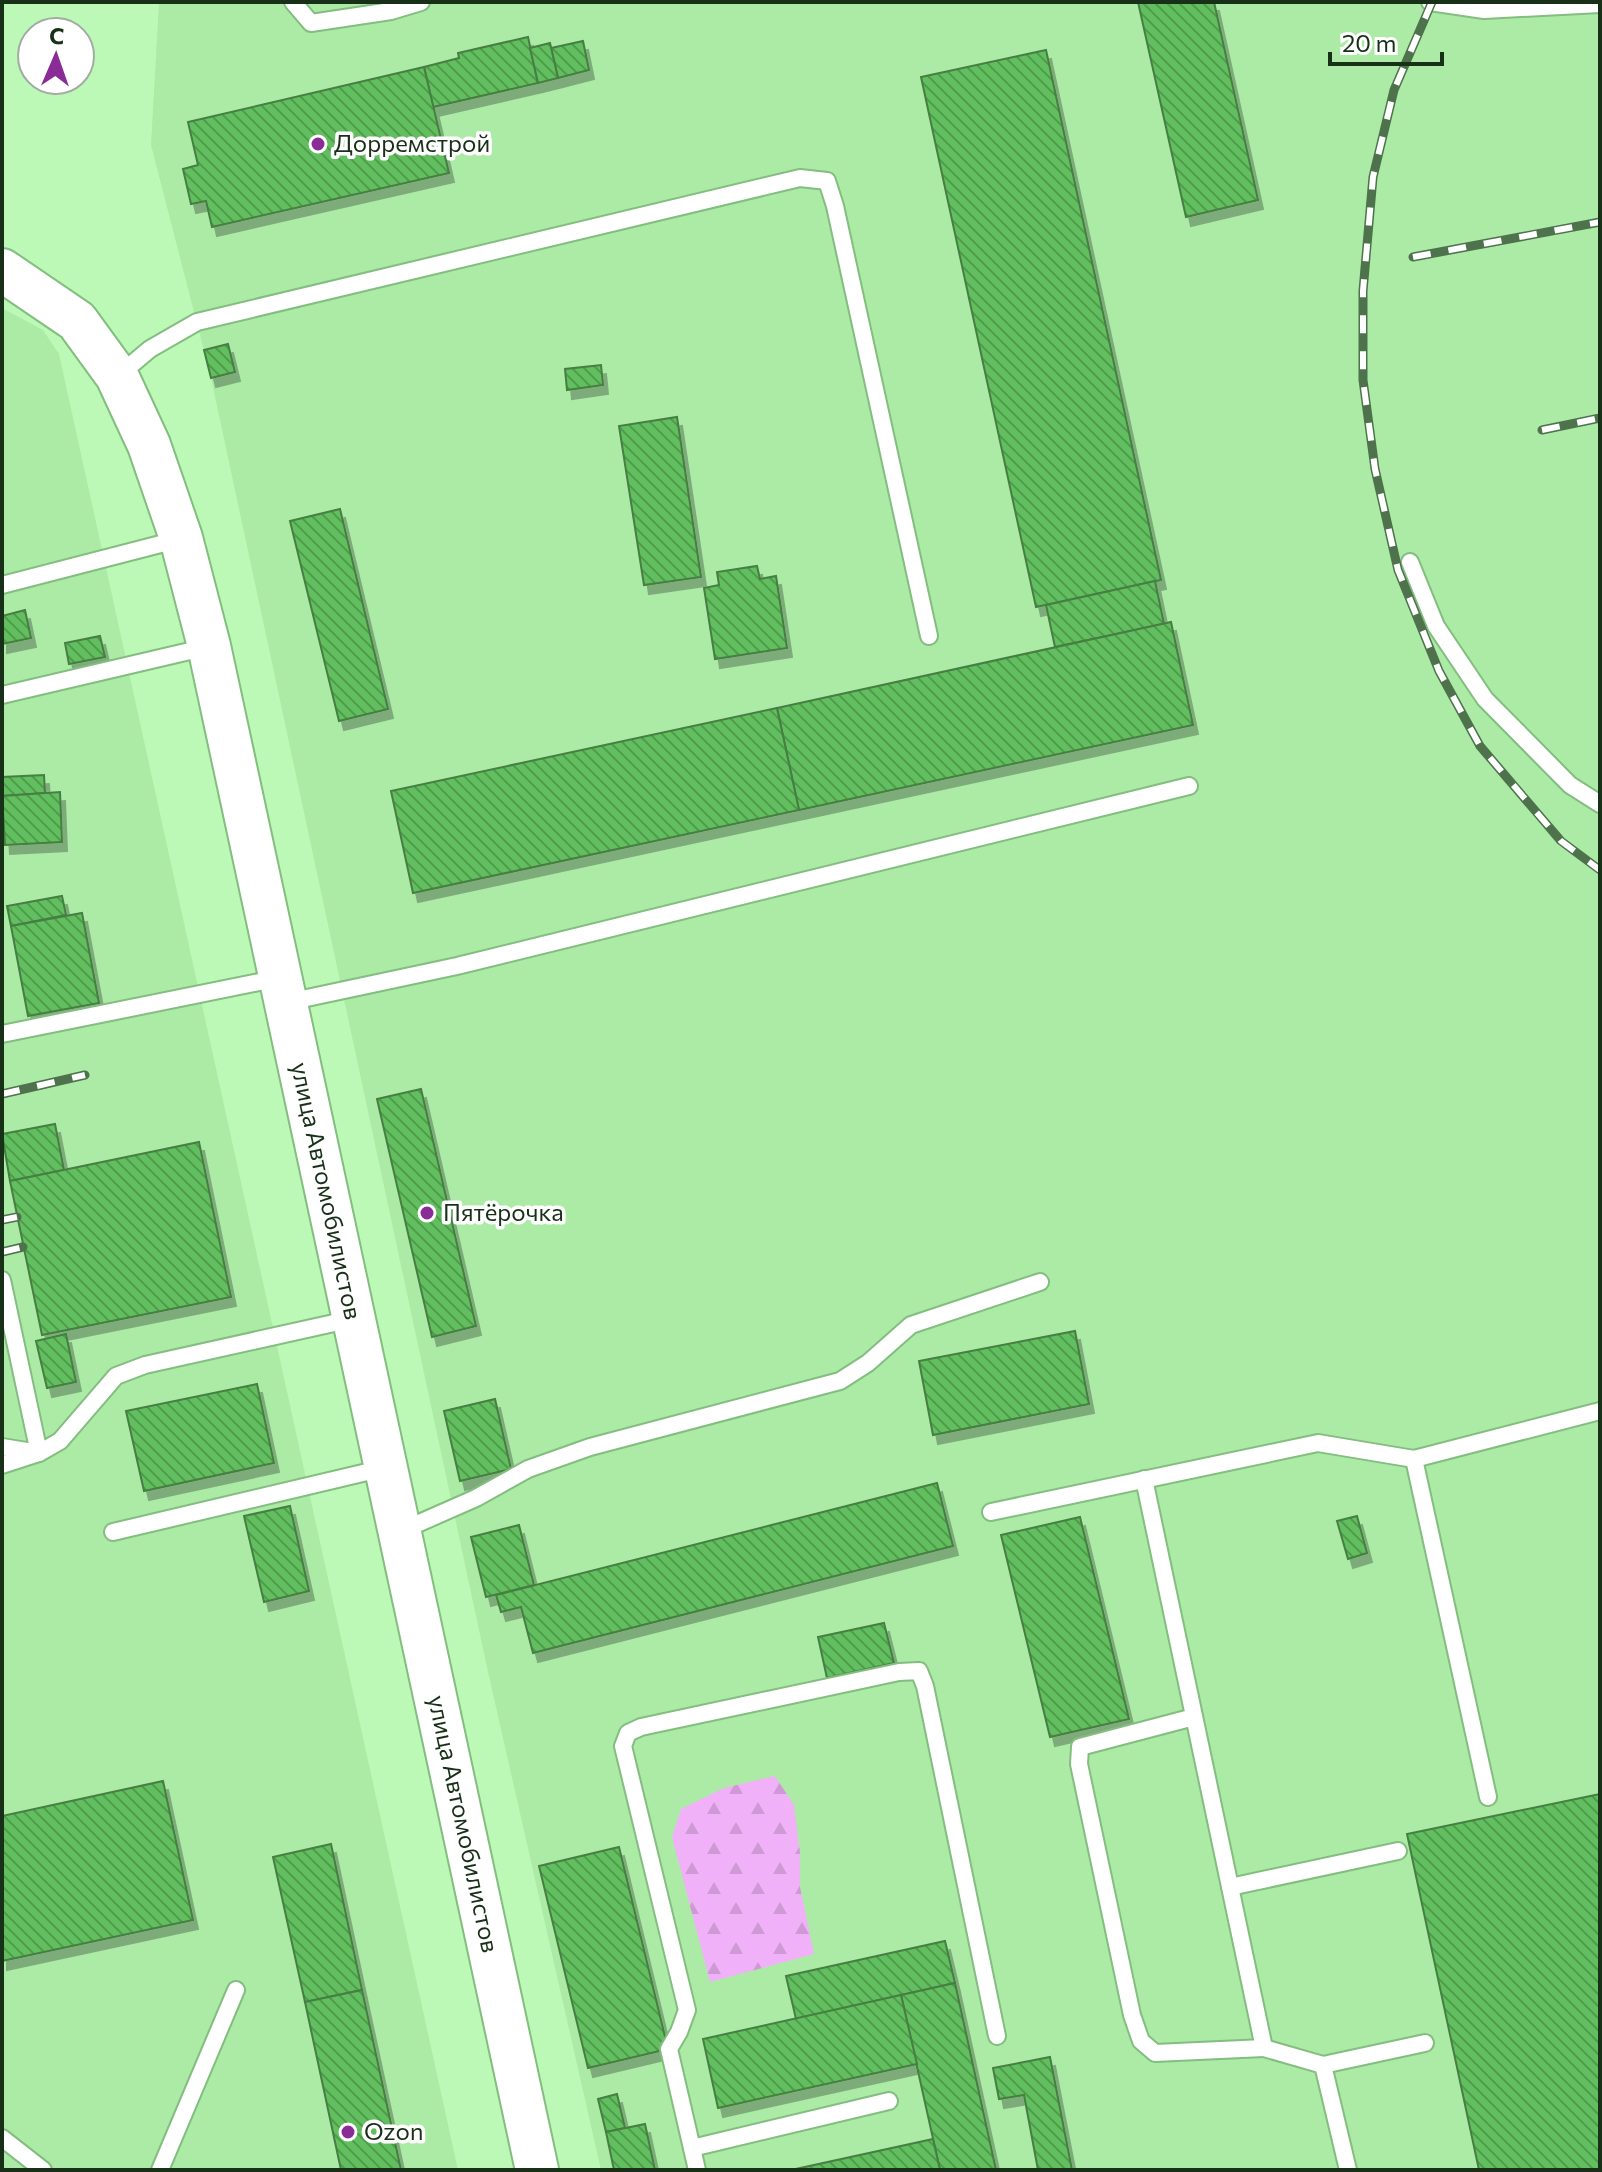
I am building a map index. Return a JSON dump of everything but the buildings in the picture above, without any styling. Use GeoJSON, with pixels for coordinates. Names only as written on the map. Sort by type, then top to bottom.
{"type":"FeatureCollection","features":[{"type":"Feature","properties":{"kind":"street","name":"улица Автомобилистов"},"geometry":{"type":"LineString","coordinates":[[2,270],[77,321],[117,376],[149,445],[181,538],[209,646],[537,2170]]}},
{"type":"Feature","properties":{"kind":"lane"},"geometry":{"type":"LineString","coordinates":[[293,2],[311,23],[391,11],[421,2]]}},
{"type":"Feature","properties":{"kind":"lane"},"geometry":{"type":"LineString","coordinates":[[1430,2],[1484,10],[1600,4]]}},
{"type":"Feature","properties":{"kind":"lane"},"geometry":{"type":"LineString","coordinates":[[117,376],[150,349],[197,322],[800,178],[827,181],[929,636]]}},
{"type":"Feature","properties":{"kind":"lane"},"geometry":{"type":"LineString","coordinates":[[2,585],[181,538]]}},
{"type":"Feature","properties":{"kind":"lane"},"geometry":{"type":"LineString","coordinates":[[1410,562],[1436,626],[1485,699],[1570,785],[1600,804]]}},
{"type":"Feature","properties":{"kind":"lane"},"geometry":{"type":"LineString","coordinates":[[2,695],[209,646]]}},
{"type":"Feature","properties":{"kind":"lane"},"geometry":{"type":"LineString","coordinates":[[2,1034],[457,966],[1189,786]]}},
{"type":"Feature","properties":{"kind":"lane"},"geometry":{"type":"LineString","coordinates":[[2,1280],[39,1453]]}},
{"type":"Feature","properties":{"kind":"lane"},"geometry":{"type":"LineString","coordinates":[[399,1531],[476,1498],[528,1469],[590,1447],[840,1381],[868,1363],[911,1325],[1040,1282]]}},
{"type":"Feature","properties":{"kind":"lane"},"geometry":{"type":"LineString","coordinates":[[2,1465],[39,1453],[60,1441],[116,1376],[145,1365],[354,1319]]}},
{"type":"Feature","properties":{"kind":"lane"},"geometry":{"type":"LineString","coordinates":[[991,1512],[1318,1443],[1414,1459],[1600,1411]]}},
{"type":"Feature","properties":{"kind":"lane"},"geometry":{"type":"LineString","coordinates":[[2,1447],[39,1453]]}},
{"type":"Feature","properties":{"kind":"lane"},"geometry":{"type":"LineString","coordinates":[[1414,1459],[1488,1797]]}},
{"type":"Feature","properties":{"kind":"lane"},"geometry":{"type":"LineString","coordinates":[[113,1532],[386,1467]]}},
{"type":"Feature","properties":{"kind":"lane"},"geometry":{"type":"LineString","coordinates":[[1144,1479],[1264,2048]]}},
{"type":"Feature","properties":{"kind":"lane"},"geometry":{"type":"LineString","coordinates":[[697,2170],[669,2049],[687,2010],[623,1746],[628,1733],[641,1727],[899,1672],[919,1671],[925,1686],[997,2036]]}},
{"type":"Feature","properties":{"kind":"lane"},"geometry":{"type":"LineString","coordinates":[[1194,1717],[1080,1747],[1079,1764],[1129,2000],[1141,2041],[1155,2053],[1264,2048],[1323,2065],[1425,2043]]}},
{"type":"Feature","properties":{"kind":"lane"},"geometry":{"type":"LineString","coordinates":[[1230,1887],[1398,1851]]}},
{"type":"Feature","properties":{"kind":"lane"},"geometry":{"type":"LineString","coordinates":[[160,2170],[236,1990]]}},
{"type":"Feature","properties":{"kind":"lane"},"geometry":{"type":"LineString","coordinates":[[1323,2065],[1348,2170]]}},
{"type":"Feature","properties":{"kind":"lane"},"geometry":{"type":"LineString","coordinates":[[692,2148],[889,2101]]}},
{"type":"Feature","properties":{"kind":"lane"},"geometry":{"type":"LineString","coordinates":[[2,2138],[43,2170]]}},
{"type":"Feature","properties":{"kind":"shaded area"},"geometry":{"type":"Polygon","coordinates":[[[159,2],[1600,2],[1600,2170],[601,2170],[488,1672],[211,378],[151,145],[159,2]]]}},
{"type":"Feature","properties":{"kind":"shaded area"},"geometry":{"type":"Polygon","coordinates":[[[2,308],[43,330],[59,354],[458,2170],[2,2170],[2,308]]]}},
{"type":"Feature","properties":{"kind":"green space"},"geometry":{"type":"Polygon","coordinates":[[[775,1776],[794,1805],[800,1853],[800,1887],[814,1954],[710,1982],[672,1837],[681,1809],[724,1788],[775,1776]]]}},
{"type":"Feature","properties":{"kind":"railway"},"geometry":{"type":"LineString","coordinates":[[1432,2],[1394,90],[1373,177],[1363,291],[1363,380],[1375,469],[1398,570],[1439,671],[1480,746],[1561,841],[1600,870]]}},
{"type":"Feature","properties":{"kind":"railway"},"geometry":{"type":"LineString","coordinates":[[1413,257],[1600,222]]}},
{"type":"Feature","properties":{"kind":"railway"},"geometry":{"type":"LineString","coordinates":[[1542,430],[1600,418]]}},
{"type":"Feature","properties":{"kind":"railway"},"geometry":{"type":"LineString","coordinates":[[2,1094],[85,1075]]}},
{"type":"Feature","properties":{"kind":"railway"},"geometry":{"type":"LineString","coordinates":[[2,1220],[17,1217]]}},
{"type":"Feature","properties":{"kind":"railway"},"geometry":{"type":"LineString","coordinates":[[2,1252],[23,1247]]}},
{"type":"Feature","properties":{"kind":"place","name":"Дорремстрой"},"geometry":{"type":"Point","coordinates":[318,144]}},
{"type":"Feature","properties":{"kind":"place","name":"Пятёрочка"},"geometry":{"type":"Point","coordinates":[427,1213]}},
{"type":"Feature","properties":{"kind":"place","name":"Ozon"},"geometry":{"type":"Point","coordinates":[348,2132]}}]}
